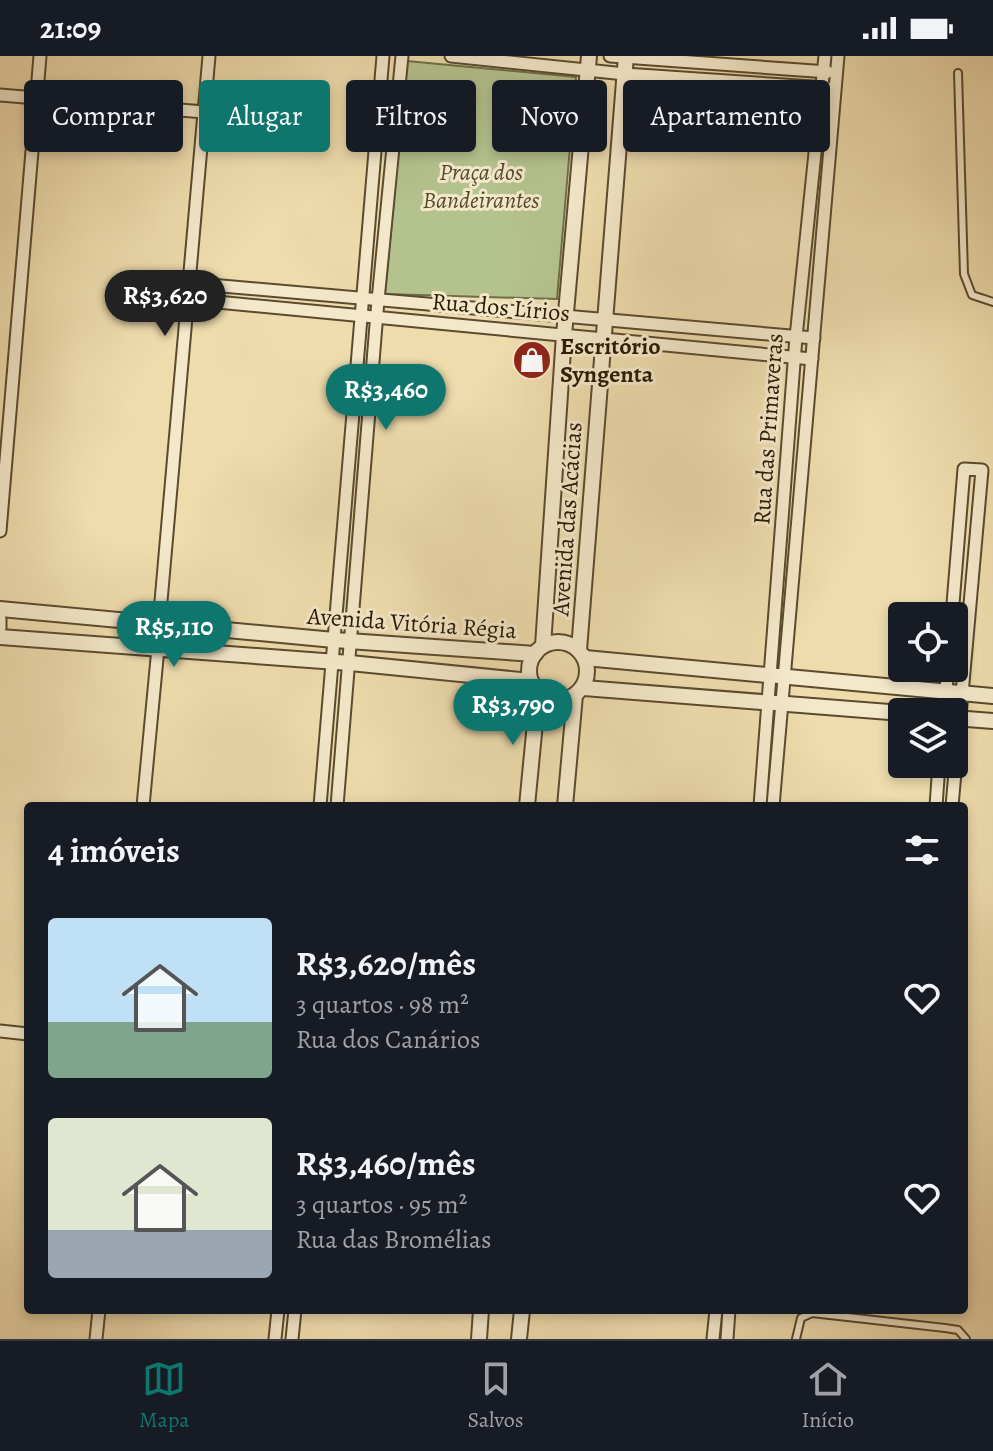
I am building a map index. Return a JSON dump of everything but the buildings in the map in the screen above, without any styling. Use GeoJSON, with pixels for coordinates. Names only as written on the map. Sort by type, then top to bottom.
{"type":"FeatureCollection","features":[{"type":"Feature","properties":{"kind":"street"},"geometry":{"type":"LineString","coordinates":[[38,80],[40,56]]}},
{"type":"Feature","properties":{"kind":"street"},"geometry":{"type":"LineString","coordinates":[[207,80],[209,56]]}},
{"type":"Feature","properties":{"kind":"street"},"geometry":{"type":"LineString","coordinates":[[320,802],[383,56]]}},
{"type":"Feature","properties":{"kind":"street"},"geometry":{"type":"LineString","coordinates":[[337,802],[353,641],[378,300],[402,56]]}},
{"type":"Feature","properties":{"kind":"street"},"geometry":{"type":"LineString","coordinates":[[451,56],[589,63],[625,74],[715,80]]}},
{"type":"Feature","properties":{"kind":"street"},"geometry":{"type":"LineString","coordinates":[[610,56],[837,72]]}},
{"type":"Feature","properties":{"kind":"street","name":"Rua das Primaveras"},"geometry":{"type":"LineString","coordinates":[[822,80],[825,56]]}},
{"type":"Feature","properties":{"kind":"street","name":"Rua das Primaveras"},"geometry":{"type":"LineString","coordinates":[[778,677],[812,359],[838,56]]}},
{"type":"Feature","properties":{"kind":"street","name":"Avenida das Acácias"},"geometry":{"type":"LineString","coordinates":[[582,654],[602,339],[626,57]]}},
{"type":"Feature","properties":{"kind":"street","name":"Avenida das Acácias"},"geometry":{"type":"LineString","coordinates":[[539,650],[589,63]]}},
{"type":"Feature","properties":{"kind":"street"},"geometry":{"type":"LineString","coordinates":[[830,88],[836,88]]}},
{"type":"Feature","properties":{"kind":"street"},"geometry":{"type":"LineString","coordinates":[[0,95],[24,97]]}},
{"type":"Feature","properties":{"kind":"street"},"geometry":{"type":"LineString","coordinates":[[0,531],[32,152]]}},
{"type":"Feature","properties":{"kind":"street"},"geometry":{"type":"LineString","coordinates":[[143,802],[158,648],[169,639],[166,628],[159,624],[200,152]]}},
{"type":"Feature","properties":{"kind":"street","name":"Rua das Primaveras"},"geometry":{"type":"LineString","coordinates":[[773,802],[796,337],[814,152]]}},
{"type":"Feature","properties":{"kind":"street","name":"Rua dos Lírios"},"geometry":{"type":"LineString","coordinates":[[188,283],[814,338]]}},
{"type":"Feature","properties":{"kind":"street","name":"Rua dos Lírios"},"geometry":{"type":"LineString","coordinates":[[186,299],[812,359]]}},
{"type":"Feature","properties":{"kind":"street"},"geometry":{"type":"LineString","coordinates":[[953,602],[964,469],[982,470],[968,626]]}},
{"type":"Feature","properties":{"kind":"street","name":"Avenida Vitória Régia"},"geometry":{"type":"LineString","coordinates":[[0,609],[334,640],[539,650]]}},
{"type":"Feature","properties":{"kind":"street"},"geometry":{"type":"LineString","coordinates":[[0,619],[0,628]]}},
{"type":"Feature","properties":{"kind":"street","name":"Avenida Vitória Régia"},"geometry":{"type":"LineString","coordinates":[[0,637],[350,663],[534,686]]}},
{"type":"Feature","properties":{"kind":"street"},"geometry":{"type":"LineString","coordinates":[[527,802],[534,686],[529,672],[539,650],[556,641],[582,654],[778,677],[993,696]]}},
{"type":"Feature","properties":{"kind":"street"},"geometry":{"type":"LineString","coordinates":[[565,802],[579,691],[587,676],[582,654]]}},
{"type":"Feature","properties":{"kind":"street"},"geometry":{"type":"LineString","coordinates":[[945,698],[947,682]]}},
{"type":"Feature","properties":{"kind":"street"},"geometry":{"type":"LineString","coordinates":[[961,698],[963,682]]}},
{"type":"Feature","properties":{"kind":"street"},"geometry":{"type":"LineString","coordinates":[[534,686],[553,700],[579,691],[888,712]]}},
{"type":"Feature","properties":{"kind":"street","name":"Rua das Primaveras"},"geometry":{"type":"LineString","coordinates":[[761,802],[776,703]]}},
{"type":"Feature","properties":{"kind":"street"},"geometry":{"type":"LineString","coordinates":[[968,719],[993,721]]}},
{"type":"Feature","properties":{"kind":"street"},"geometry":{"type":"LineString","coordinates":[[936,802],[938,778]]}},
{"type":"Feature","properties":{"kind":"street"},"geometry":{"type":"LineString","coordinates":[[952,802],[954,778]]}},
{"type":"Feature","properties":{"kind":"street"},"geometry":{"type":"LineString","coordinates":[[0,1031],[24,1034]]}},
{"type":"Feature","properties":{"kind":"street"},"geometry":{"type":"LineString","coordinates":[[96,1339],[99,1314]]}},
{"type":"Feature","properties":{"kind":"street"},"geometry":{"type":"LineString","coordinates":[[275,1339],[278,1314]]}},
{"type":"Feature","properties":{"kind":"street"},"geometry":{"type":"LineString","coordinates":[[292,1339],[295,1314]]}},
{"type":"Feature","properties":{"kind":"street"},"geometry":{"type":"LineString","coordinates":[[479,1339],[481,1314]]}},
{"type":"Feature","properties":{"kind":"street"},"geometry":{"type":"LineString","coordinates":[[519,1339],[522,1314]]}},
{"type":"Feature","properties":{"kind":"street"},"geometry":{"type":"LineString","coordinates":[[713,1339],[716,1314]]}},
{"type":"Feature","properties":{"kind":"street"},"geometry":{"type":"LineString","coordinates":[[727,1339],[729,1314]]}},
{"type":"Feature","properties":{"kind":"lane"},"geometry":{"type":"LineString","coordinates":[[958,73],[964,274],[972,295],[993,302]]}},
{"type":"Feature","properties":{"kind":"lane"},"geometry":{"type":"LineString","coordinates":[[796,1339],[801,1318],[810,1314]]}},
{"type":"Feature","properties":{"kind":"lane"},"geometry":{"type":"LineString","coordinates":[[821,1314],[958,1330],[966,1339]]}},
{"type":"Feature","properties":{"kind":"green space","name":"Praça dos Bandeirantes"},"geometry":{"type":"Polygon","coordinates":[[[407,61],[576,77],[576,80],[492,80],[492,152],[570,152],[557,299],[385,294],[398,152],[476,152],[476,80],[405,80],[407,61]]]}},
{"type":"Feature","properties":{"kind":"place","name":"Escritório Syngenta"},"geometry":{"type":"Point","coordinates":[532,360]}}]}
